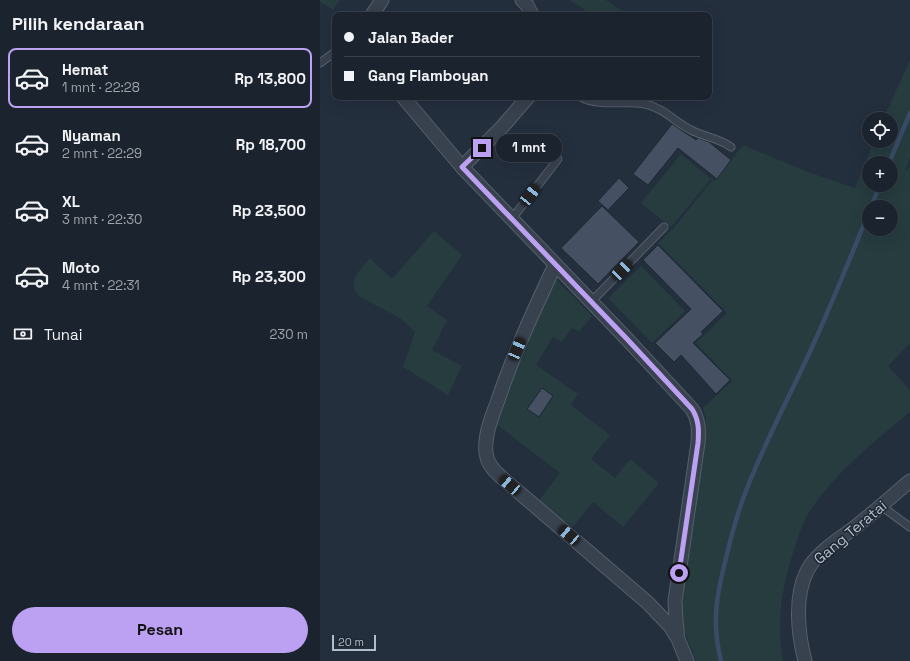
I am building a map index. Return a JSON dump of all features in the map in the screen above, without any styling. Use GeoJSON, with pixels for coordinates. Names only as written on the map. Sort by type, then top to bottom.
{"type":"FeatureCollection","features":[{"type":"Feature","properties":{"kind":"street"},"geometry":{"type":"LineString","coordinates":[[374,12],[382,0]]}},
{"type":"Feature","properties":{"kind":"street"},"geometry":{"type":"LineString","coordinates":[[522,0],[530,12]]}},
{"type":"Feature","properties":{"kind":"street"},"geometry":{"type":"LineString","coordinates":[[406,100],[462,167],[692,409],[698,422],[698,443],[675,601],[678,639]]}},
{"type":"Feature","properties":{"kind":"street"},"geometry":{"type":"LineString","coordinates":[[462,167],[503,126],[525,100]]}},
{"type":"Feature","properties":{"kind":"street"},"geometry":{"type":"LineString","coordinates":[[555,265],[522,337],[504,382],[489,427],[486,445],[486,458],[493,469],[500,476],[648,603],[670,626],[678,639],[687,661]]}},
{"type":"Feature","properties":{"kind":"street","name":"Gang Teratai"},"geometry":{"type":"LineString","coordinates":[[805,661],[798,612],[801,588],[808,570],[821,554],[910,481]]}},
{"type":"Feature","properties":{"kind":"lane"},"geometry":{"type":"LineString","coordinates":[[320,64],[332,54]]}},
{"type":"Feature","properties":{"kind":"lane"},"geometry":{"type":"LineString","coordinates":[[588,100],[635,103],[654,107],[668,114],[690,130],[719,140],[731,147]]}},
{"type":"Feature","properties":{"kind":"lane"},"geometry":{"type":"LineString","coordinates":[[511,220],[558,159]]}},
{"type":"Feature","properties":{"kind":"lane"},"geometry":{"type":"LineString","coordinates":[[591,302],[664,227]]}},
{"type":"Feature","properties":{"kind":"lane"},"geometry":{"type":"LineString","coordinates":[[881,506],[910,527]]}},
{"type":"Feature","properties":{"kind":"green space"},"geometry":{"type":"Polygon","coordinates":[[[320,0],[340,0],[333,10],[320,2],[320,0]]]}},
{"type":"Feature","properties":{"kind":"green space"},"geometry":{"type":"Polygon","coordinates":[[[570,0],[606,0],[624,12],[588,12],[570,0]]]}},
{"type":"Feature","properties":{"kind":"green space"},"geometry":{"type":"Polygon","coordinates":[[[910,60],[910,157],[905,171],[910,167],[910,343],[888,366],[910,390],[910,412],[872,444],[835,479],[824,492],[805,520],[790,561],[784,589],[780,618],[783,661],[696,661],[684,630],[682,613],[683,595],[706,429],[706,420],[703,408],[732,381],[696,343],[727,313],[658,243],[673,229],[713,179],[715,181],[743,145],[808,172],[855,188],[862,171],[862,192],[898,192],[898,156],[868,156],[871,148],[898,148],[898,112],[886,112],[910,60]]]}},
{"type":"Feature","properties":{"kind":"green space"},"geometry":{"type":"Polygon","coordinates":[[[681,154],[711,179],[671,227],[641,203],[681,154]]]}},
{"type":"Feature","properties":{"kind":"green space"},"geometry":{"type":"Polygon","coordinates":[[[434,231],[462,255],[427,306],[447,320],[432,350],[462,366],[448,395],[403,367],[415,332],[400,318],[360,297],[354,286],[354,281],[358,272],[370,258],[392,279],[434,231]]]}},
{"type":"Feature","properties":{"kind":"green space"},"geometry":{"type":"Polygon","coordinates":[[[641,266],[685,311],[652,343],[608,298],[641,266]]]}},
{"type":"Feature","properties":{"kind":"green space"},"geometry":{"type":"Polygon","coordinates":[[[556,279],[592,316],[579,332],[572,328],[562,342],[553,337],[536,365],[578,394],[571,405],[610,435],[591,459],[615,478],[630,459],[659,483],[623,527],[593,502],[571,529],[537,503],[560,473],[496,424],[519,360],[556,279]]]}},
{"type":"Feature","properties":{"kind":"building"},"geometry":{"type":"Polygon","coordinates":[[[672,124],[696,140],[698,138],[709,142],[731,160],[717,179],[678,148],[648,185],[633,174],[672,124]]]}},
{"type":"Feature","properties":{"kind":"building"},"geometry":{"type":"Polygon","coordinates":[[[619,178],[629,188],[608,210],[598,201],[619,178]]]}},
{"type":"Feature","properties":{"kind":"building"},"geometry":{"type":"Polygon","coordinates":[[[602,206],[639,242],[598,284],[561,248],[602,206]]]}},
{"type":"Feature","properties":{"kind":"building"},"geometry":{"type":"Polygon","coordinates":[[[658,245],[723,311],[701,332],[703,334],[693,343],[730,380],[716,394],[681,355],[674,362],[655,343],[691,309],[643,260],[658,245]]]}},
{"type":"Feature","properties":{"kind":"building"},"geometry":{"type":"Polygon","coordinates":[[[542,388],[553,396],[539,417],[527,409],[542,388]]]}},
{"type":"Feature","properties":{"kind":"waterway"},"geometry":{"type":"LineString","coordinates":[[892,156],[910,113]]}},
{"type":"Feature","properties":{"kind":"waterway"},"geometry":{"type":"LineString","coordinates":[[874,200],[877,192]]}},
{"type":"Feature","properties":{"kind":"waterway"},"geometry":{"type":"LineString","coordinates":[[721,661],[716,633],[716,607],[720,582],[740,506],[761,454],[805,363],[862,229]]}},
{"type":"Feature","properties":{"kind":"route"},"geometry":{"type":"LineString","coordinates":[[482,148],[462,167],[511,220],[627,339],[696,415],[699,432],[698,443],[679,573]]}}]}
